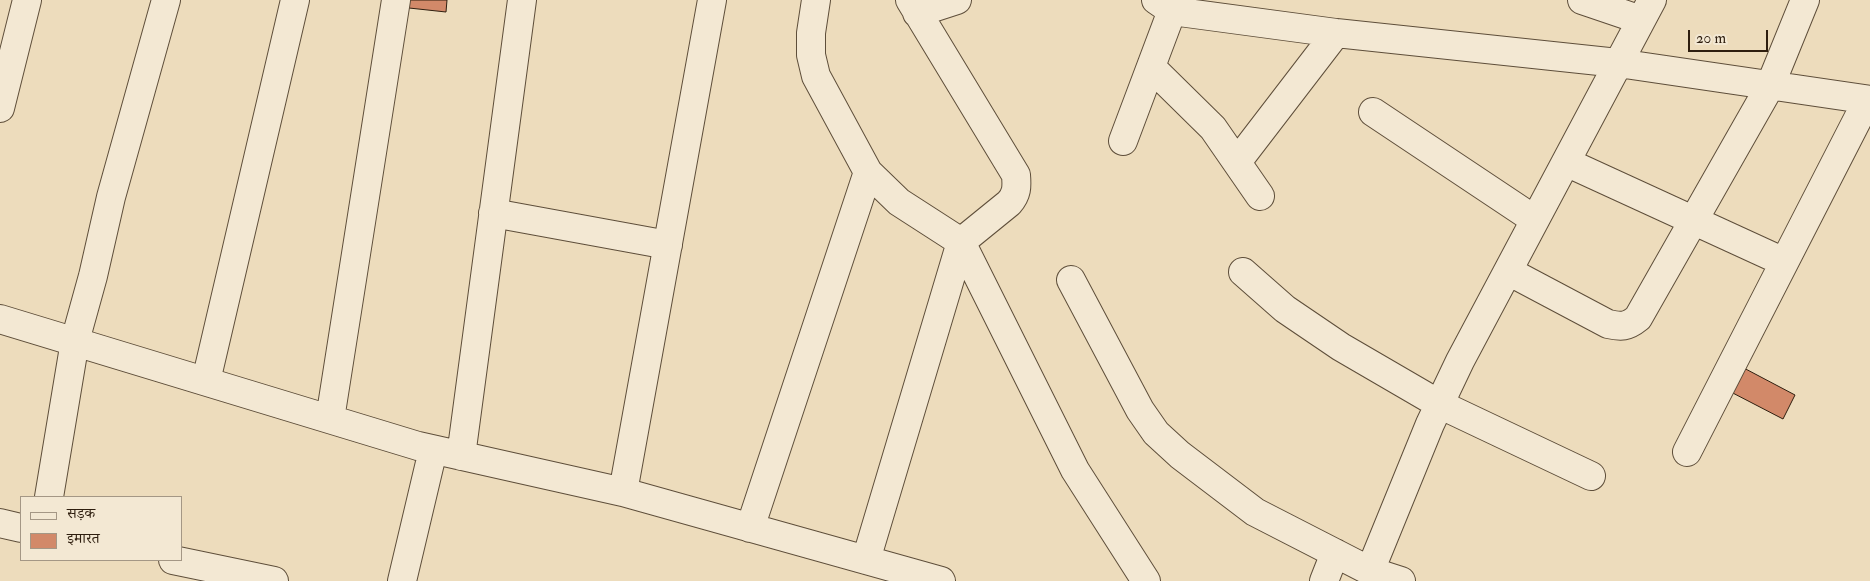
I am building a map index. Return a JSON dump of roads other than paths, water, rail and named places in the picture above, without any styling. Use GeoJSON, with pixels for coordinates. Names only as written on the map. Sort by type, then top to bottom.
{"type":"FeatureCollection","features":[{"type":"Feature","properties":{"kind":"street"},"geometry":{"type":"LineString","coordinates":[[0,108],[27,0]]}},
{"type":"Feature","properties":{"kind":"street"},"geometry":{"type":"LineString","coordinates":[[49,496],[75,341],[93,276],[110,197],[166,0]]}},
{"type":"Feature","properties":{"kind":"street"},"geometry":{"type":"LineString","coordinates":[[206,381],[295,0]]}},
{"type":"Feature","properties":{"kind":"street"},"geometry":{"type":"LineString","coordinates":[[330,419],[396,0]]}},
{"type":"Feature","properties":{"kind":"street"},"geometry":{"type":"LineString","coordinates":[[461,456],[522,0]]}},
{"type":"Feature","properties":{"kind":"street"},"geometry":{"type":"LineString","coordinates":[[622,492],[712,0]]}},
{"type":"Feature","properties":{"kind":"street"},"geometry":{"type":"LineString","coordinates":[[816,0],[811,33],[811,55],[816,76],[868,172],[900,202],[961,242],[1075,470],[1146,581]]}},
{"type":"Feature","properties":{"kind":"street"},"geometry":{"type":"LineString","coordinates":[[866,560],[961,242],[1009,204],[1015,197],[1018,188],[1016,175],[914,6],[958,0]]}},
{"type":"Feature","properties":{"kind":"street"},"geometry":{"type":"LineString","coordinates":[[1370,571],[1439,404],[1460,361],[1646,10],[1582,0]]}},
{"type":"Feature","properties":{"kind":"street"},"geometry":{"type":"LineString","coordinates":[[1508,271],[1608,324],[1620,327],[1629,325],[1638,318],[1770,86],[1804,0]]}},
{"type":"Feature","properties":{"kind":"street"},"geometry":{"type":"LineString","coordinates":[[1123,141],[1151,67],[1168,4],[1336,33],[1618,64],[1868,100],[1687,452]]}},
{"type":"Feature","properties":{"kind":"street"},"geometry":{"type":"LineString","coordinates":[[1237,162],[1336,33]]}},
{"type":"Feature","properties":{"kind":"street"},"geometry":{"type":"LineString","coordinates":[[1151,67],[1213,128],[1260,196]]}},
{"type":"Feature","properties":{"kind":"street"},"geometry":{"type":"LineString","coordinates":[[1373,112],[1534,220]]}},
{"type":"Feature","properties":{"kind":"street"},"geometry":{"type":"LineString","coordinates":[[1566,162],[1784,262]]}},
{"type":"Feature","properties":{"kind":"street"},"geometry":{"type":"LineString","coordinates":[[750,528],[868,172]]}},
{"type":"Feature","properties":{"kind":"street"},"geometry":{"type":"LineString","coordinates":[[493,213],[668,245]]}},
{"type":"Feature","properties":{"kind":"street"},"geometry":{"type":"LineString","coordinates":[[1243,272],[1285,309],[1309,326],[1439,404],[1592,476]]}},
{"type":"Feature","properties":{"kind":"street"},"geometry":{"type":"LineString","coordinates":[[1071,280],[1140,410],[1156,433],[1180,455],[1255,512],[1370,571],[1401,581]]}},
{"type":"Feature","properties":{"kind":"street"},"geometry":{"type":"LineString","coordinates":[[0,319],[433,450],[622,492],[941,581]]}},
{"type":"Feature","properties":{"kind":"street"},"geometry":{"type":"LineString","coordinates":[[402,581],[433,450]]}},
{"type":"Feature","properties":{"kind":"street"},"geometry":{"type":"LineString","coordinates":[[0,523],[20,528]]}},
{"type":"Feature","properties":{"kind":"street"},"geometry":{"type":"LineString","coordinates":[[1324,581],[1334,552]]}},
{"type":"Feature","properties":{"kind":"street"},"geometry":{"type":"LineString","coordinates":[[178,561],[274,581]]}}]}
